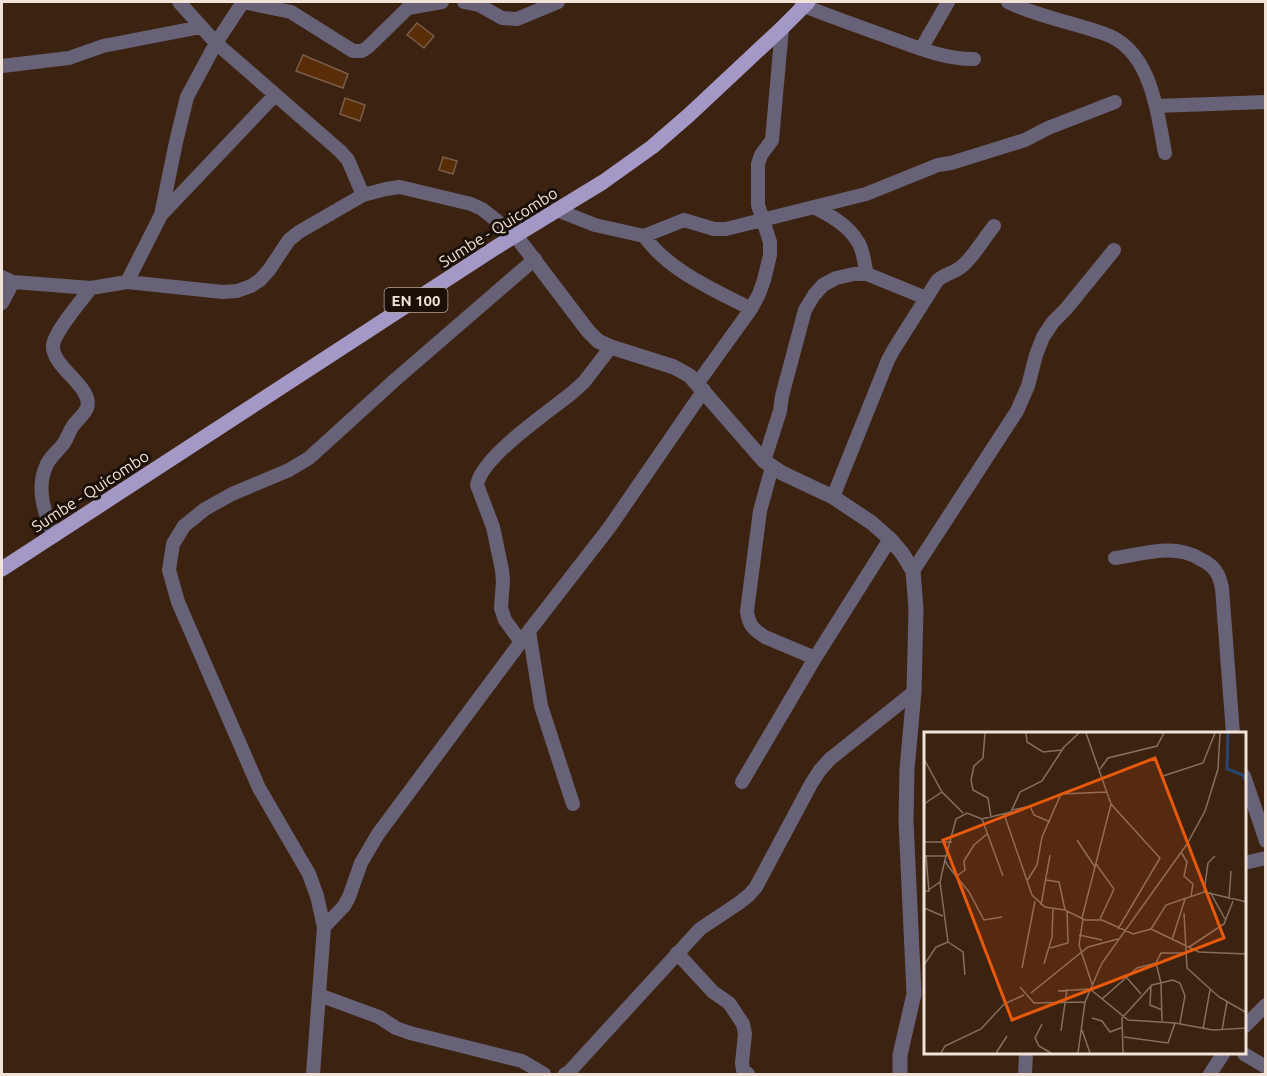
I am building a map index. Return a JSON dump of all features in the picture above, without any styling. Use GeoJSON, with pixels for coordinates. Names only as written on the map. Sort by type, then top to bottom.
{"type":"FeatureCollection","features":[{"type":"Feature","properties":{"kind":"main road","name":"Sumbe - Quicombo"},"geometry":{"type":"LineString","coordinates":[[2,569],[495,248],[603,182],[652,147],[689,115],[782,28],[804,3]]}},
{"type":"Feature","properties":{"kind":"street"},"geometry":{"type":"LineString","coordinates":[[179,2],[216,44],[340,151],[348,160],[363,195]]}},
{"type":"Feature","properties":{"kind":"street"},"geometry":{"type":"LineString","coordinates":[[161,215],[187,98],[216,44],[243,2],[291,12],[353,51],[362,51],[408,5],[442,2]]}},
{"type":"Feature","properties":{"kind":"street"},"geometry":{"type":"LineString","coordinates":[[464,2],[479,5],[502,18],[517,19],[558,2]]}},
{"type":"Feature","properties":{"kind":"street"},"geometry":{"type":"LineString","coordinates":[[921,49],[948,2]]}},
{"type":"Feature","properties":{"kind":"street"},"geometry":{"type":"LineString","coordinates":[[1008,2],[1034,13],[1107,34],[1130,51],[1143,68],[1156,106],[1165,153]]}},
{"type":"Feature","properties":{"kind":"street"},"geometry":{"type":"LineString","coordinates":[[804,3],[921,49],[949,57],[974,59]]}},
{"type":"Feature","properties":{"kind":"street"},"geometry":{"type":"LineString","coordinates":[[2,66],[69,58],[103,46],[201,27]]}},
{"type":"Feature","properties":{"kind":"street"},"geometry":{"type":"LineString","coordinates":[[324,927],[344,906],[361,863],[378,834],[525,636],[609,528],[759,294],[770,255],[770,242],[757,200],[758,164],[761,155],[772,140],[782,28]]}},
{"type":"Feature","properties":{"kind":"street"},"geometry":{"type":"LineString","coordinates":[[126,282],[161,215],[275,94]]}},
{"type":"Feature","properties":{"kind":"street"},"geometry":{"type":"LineString","coordinates":[[557,210],[595,225],[644,236],[684,220],[720,230],[866,194],[938,165],[1025,140],[1048,128],[1115,102]]}},
{"type":"Feature","properties":{"kind":"street"},"geometry":{"type":"LineString","coordinates":[[1156,106],[1266,102]]}},
{"type":"Feature","properties":{"kind":"street"},"geometry":{"type":"LineString","coordinates":[[2,303],[7,280],[91,288],[126,282],[223,292],[237,291],[260,280],[290,240],[299,232],[363,195],[400,187],[471,204],[482,209],[516,236],[588,331],[598,340],[611,347],[674,367],[690,376],[768,464],[833,496],[872,523],[902,553],[913,571],[916,609],[914,692],[907,770],[906,821],[914,994],[900,1055],[900,1074]]}},
{"type":"Feature","properties":{"kind":"street"},"geometry":{"type":"LineString","coordinates":[[814,207],[837,219],[858,241],[867,274]]}},
{"type":"Feature","properties":{"kind":"street"},"geometry":{"type":"LineString","coordinates":[[833,496],[888,360],[940,278],[954,272],[966,262],[994,226]]}},
{"type":"Feature","properties":{"kind":"street"},"geometry":{"type":"LineString","coordinates":[[644,236],[653,249],[693,279],[751,309]]}},
{"type":"Feature","properties":{"kind":"street"},"geometry":{"type":"LineString","coordinates":[[913,571],[1017,411],[1029,386],[1043,337],[1114,250]]}},
{"type":"Feature","properties":{"kind":"street"},"geometry":{"type":"LineString","coordinates":[[313,1074],[324,927],[317,896],[309,874],[259,789],[178,602],[169,570],[173,544],[184,526],[205,509],[232,494],[289,470],[309,458],[535,259]]}},
{"type":"Feature","properties":{"kind":"street"},"geometry":{"type":"LineString","coordinates":[[815,658],[765,637],[748,623],[747,611],[768,464],[782,396],[805,310],[823,285],[836,278],[854,274],[867,274],[926,298]]}},
{"type":"Feature","properties":{"kind":"street"},"geometry":{"type":"LineString","coordinates":[[54,536],[43,504],[44,473],[47,463],[65,442],[71,428],[88,406],[84,393],[57,360],[53,343],[57,334],[91,288]]}},
{"type":"Feature","properties":{"kind":"street"},"geometry":{"type":"LineString","coordinates":[[573,804],[541,706],[525,636],[506,620],[501,608],[502,570],[493,527],[477,479],[502,448],[584,382],[611,347]]}},
{"type":"Feature","properties":{"kind":"street"},"geometry":{"type":"LineString","coordinates":[[742,782],[815,658],[890,539]]}},
{"type":"Feature","properties":{"kind":"street"},"geometry":{"type":"LineString","coordinates":[[1115,558],[1160,551],[1177,551],[1194,555],[1208,563],[1218,574],[1222,588],[1233,732]]}},
{"type":"Feature","properties":{"kind":"street"},"geometry":{"type":"LineString","coordinates":[[565,1074],[700,928],[739,903],[756,887],[811,784],[830,759],[914,692]]}},
{"type":"Feature","properties":{"kind":"street"},"geometry":{"type":"LineString","coordinates":[[1246,779],[1266,841]]}},
{"type":"Feature","properties":{"kind":"street"},"geometry":{"type":"LineString","coordinates":[[1246,863],[1266,858]]}},
{"type":"Feature","properties":{"kind":"street"},"geometry":{"type":"LineString","coordinates":[[677,953],[713,992],[729,1003],[743,1024],[745,1035],[742,1063],[743,1070],[748,1074]]}},
{"type":"Feature","properties":{"kind":"street"},"geometry":{"type":"LineString","coordinates":[[319,995],[379,1017],[403,1031],[522,1061],[544,1074]]}},
{"type":"Feature","properties":{"kind":"street"},"geometry":{"type":"LineString","coordinates":[[1246,1026],[1266,1005]]}},
{"type":"Feature","properties":{"kind":"street"},"geometry":{"type":"LineString","coordinates":[[1246,1054],[1266,1066]]}},
{"type":"Feature","properties":{"kind":"street"},"geometry":{"type":"LineString","coordinates":[[1025,1074],[1026,1055]]}},
{"type":"Feature","properties":{"kind":"street"},"geometry":{"type":"LineString","coordinates":[[1210,1074],[1222,1055]]}},
{"type":"Feature","properties":{"kind":"building"},"geometry":{"type":"Polygon","coordinates":[[[417,23],[434,36],[424,48],[407,35],[417,23]]]}},
{"type":"Feature","properties":{"kind":"building"},"geometry":{"type":"Polygon","coordinates":[[[303,55],[348,74],[343,88],[296,71],[303,55]]]}},
{"type":"Feature","properties":{"kind":"building"},"geometry":{"type":"Polygon","coordinates":[[[345,98],[365,105],[360,121],[340,114],[345,98]]]}},
{"type":"Feature","properties":{"kind":"building"},"geometry":{"type":"Polygon","coordinates":[[[443,157],[457,161],[453,174],[439,170],[443,157]]]}}]}
